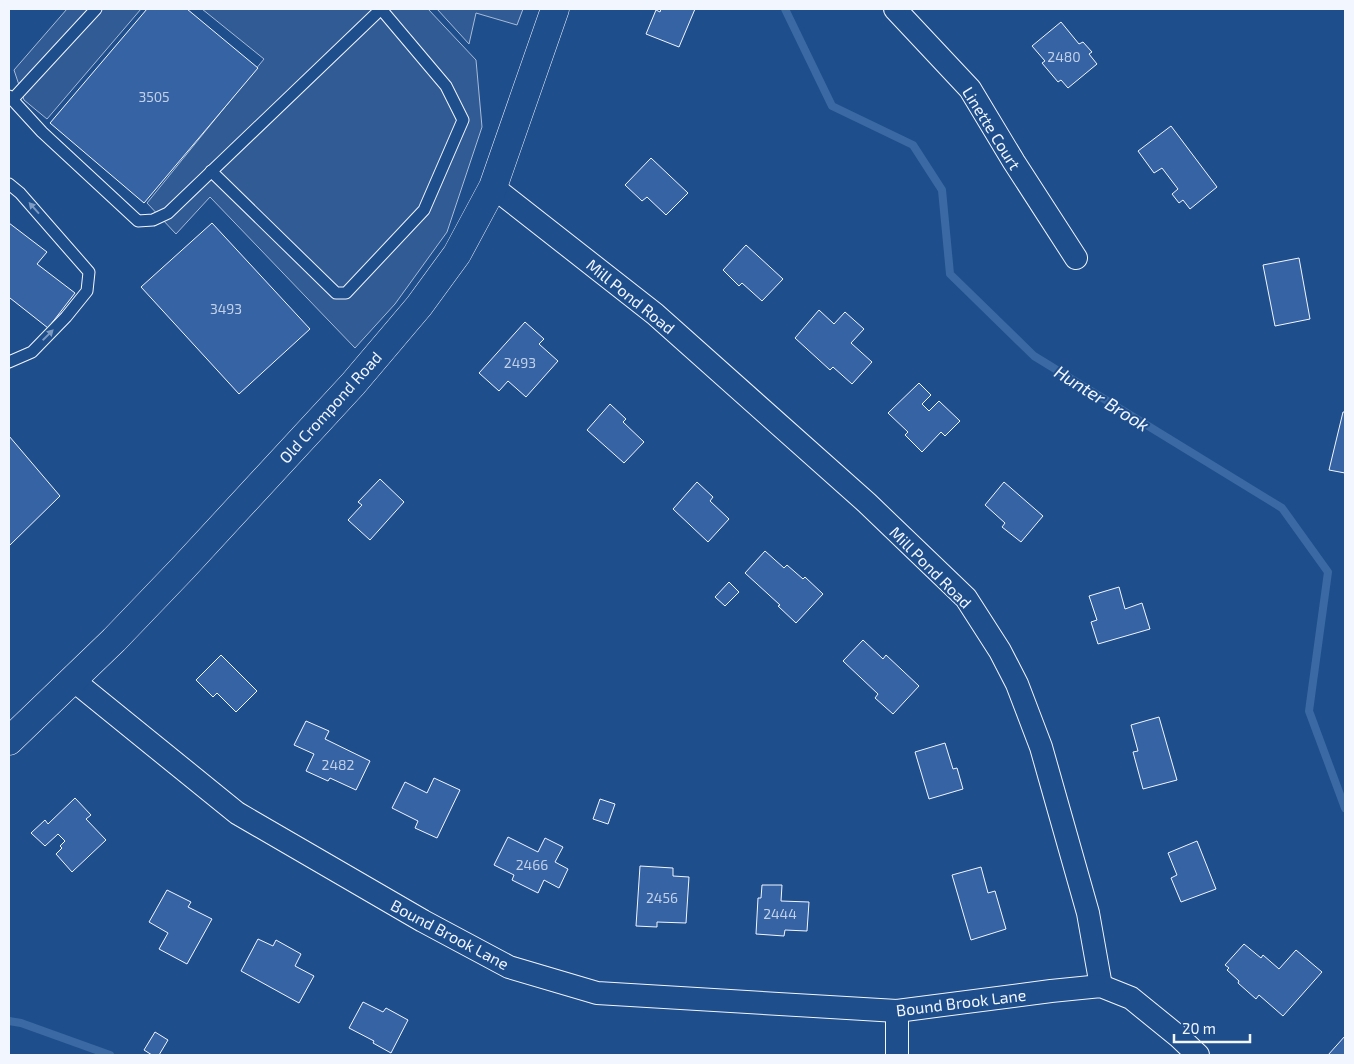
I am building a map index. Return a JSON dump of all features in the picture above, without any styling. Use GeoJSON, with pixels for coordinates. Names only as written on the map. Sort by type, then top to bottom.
{"type":"FeatureCollection","features":[{"type":"Feature","properties":{"kind":"street","name":"Old Crompond Road"},"geometry":{"type":"LineString","coordinates":[[9,741],[114,640],[183,568],[352,384],[419,306],[457,254],[493,187],[555,9]]}},
{"type":"Feature","properties":{"kind":"street","name":"Linette Court"},"geometry":{"type":"LineString","coordinates":[[895,9],[970,89],[1014,162],[1076,258]]}},
{"type":"Feature","properties":{"kind":"street","name":"Mill Pond Road"},"geometry":{"type":"LineString","coordinates":[[493,187],[655,314],[867,503],[966,598],[1000,651],[1013,676],[1041,747],[1088,913],[1101,986]]}},
{"type":"Feature","properties":{"kind":"street","name":"Bound Brook Lane"},"geometry":{"type":"LineString","coordinates":[[73,680],[237,813],[423,921],[509,967],[597,993],[897,1011],[1101,986]]}},
{"type":"Feature","properties":{"kind":"street"},"geometry":{"type":"LineString","coordinates":[[1101,986],[1131,998],[1198,1055]]}},
{"type":"Feature","properties":{"kind":"street"},"geometry":{"type":"LineString","coordinates":[[897,1011],[897,1055]]}},
{"type":"Feature","properties":{"kind":"lane"},"geometry":{"type":"LineString","coordinates":[[96,9],[11,98],[42,132],[138,221],[153,220],[168,213],[381,9],[446,86],[463,120],[424,210],[346,293],[336,293],[212,171]]}},
{"type":"Feature","properties":{"kind":"lane"},"geometry":{"type":"LineString","coordinates":[[9,184],[20,193],[89,272],[87,291],[66,317],[32,352],[9,362]]}},
{"type":"Feature","properties":{"kind":"shaded area"},"geometry":{"type":"Polygon","coordinates":[[[67,9],[141,9],[47,119],[24,100],[14,70],[67,9]]]}},
{"type":"Feature","properties":{"kind":"shaded area"},"geometry":{"type":"Polygon","coordinates":[[[202,9],[428,9],[476,60],[482,127],[447,232],[395,304],[355,348],[210,197],[176,234],[147,203],[264,59],[202,9]]]}},
{"type":"Feature","properties":{"kind":"shaded area"},"geometry":{"type":"Polygon","coordinates":[[[437,9],[523,9],[517,25],[476,13],[469,44],[437,9]]]}},
{"type":"Feature","properties":{"kind":"building"},"geometry":{"type":"Polygon","coordinates":[[[147,9],[187,9],[258,68],[144,203],[50,123],[147,9]]]}},
{"type":"Feature","properties":{"kind":"building"},"geometry":{"type":"Polygon","coordinates":[[[661,9],[695,9],[679,47],[646,34],[656,10],[660,12],[661,9]]]}},
{"type":"Feature","properties":{"kind":"building"},"geometry":{"type":"Polygon","coordinates":[[[1061,22],[1079,44],[1083,42],[1092,52],[1089,54],[1097,64],[1068,88],[1061,80],[1058,82],[1042,63],[1045,61],[1032,46],[1061,22]]]}},
{"type":"Feature","properties":{"kind":"building"},"geometry":{"type":"Polygon","coordinates":[[[1171,126],[1217,187],[1190,209],[1183,200],[1179,203],[1172,194],[1178,189],[1162,168],[1154,173],[1138,151],[1171,126]]]}},
{"type":"Feature","properties":{"kind":"building"},"geometry":{"type":"Polygon","coordinates":[[[651,158],[688,193],[666,215],[647,197],[642,201],[625,185],[651,158]]]}},
{"type":"Feature","properties":{"kind":"building"},"geometry":{"type":"Polygon","coordinates":[[[9,223],[47,252],[37,264],[75,293],[48,328],[10,298],[9,300],[9,223]]]}},
{"type":"Feature","properties":{"kind":"building"},"geometry":{"type":"Polygon","coordinates":[[[212,223],[310,329],[239,394],[141,287],[212,223]]]}},
{"type":"Feature","properties":{"kind":"building"},"geometry":{"type":"Polygon","coordinates":[[[746,245],[783,279],[762,301],[742,283],[739,286],[723,270],[746,245]]]}},
{"type":"Feature","properties":{"kind":"building"},"geometry":{"type":"Polygon","coordinates":[[[1299,258],[1310,319],[1275,326],[1263,265],[1299,258]]]}},
{"type":"Feature","properties":{"kind":"building"},"geometry":{"type":"Polygon","coordinates":[[[819,310],[834,324],[845,312],[864,329],[851,343],[872,362],[852,384],[833,367],[830,370],[795,338],[819,310]]]}},
{"type":"Feature","properties":{"kind":"building"},"geometry":{"type":"Polygon","coordinates":[[[525,322],[544,339],[539,344],[558,361],[526,397],[508,381],[499,391],[479,373],[525,322]]]}},
{"type":"Feature","properties":{"kind":"building"},"geometry":{"type":"Polygon","coordinates":[[[919,383],[931,395],[922,404],[929,411],[939,401],[960,421],[945,436],[941,432],[922,452],[905,435],[908,432],[888,413],[919,383]]]}},
{"type":"Feature","properties":{"kind":"building"},"geometry":{"type":"Polygon","coordinates":[[[610,404],[626,419],[623,422],[644,442],[624,463],[587,430],[610,404]]]}},
{"type":"Feature","properties":{"kind":"building"},"geometry":{"type":"Polygon","coordinates":[[[1343,412],[1345,412],[1345,473],[1329,470],[1343,412]]]}},
{"type":"Feature","properties":{"kind":"building"},"geometry":{"type":"Polygon","coordinates":[[[9,436],[60,496],[9,546],[9,436]]]}},
{"type":"Feature","properties":{"kind":"building"},"geometry":{"type":"Polygon","coordinates":[[[380,479],[404,502],[370,540],[348,520],[362,505],[358,502],[380,479]]]}},
{"type":"Feature","properties":{"kind":"building"},"geometry":{"type":"Polygon","coordinates":[[[697,482],[713,497],[710,501],[729,519],[708,542],[673,509],[697,482]]]}},
{"type":"Feature","properties":{"kind":"building"},"geometry":{"type":"Polygon","coordinates":[[[1004,482],[1043,516],[1021,542],[1002,527],[1005,523],[985,505],[1004,482]]]}},
{"type":"Feature","properties":{"kind":"building"},"geometry":{"type":"Polygon","coordinates":[[[765,551],[784,568],[787,565],[803,579],[805,577],[823,594],[796,623],[778,606],[780,605],[745,573],[765,551]]]}},
{"type":"Feature","properties":{"kind":"building"},"geometry":{"type":"Polygon","coordinates":[[[729,582],[739,592],[725,606],[715,597],[729,582]]]}},
{"type":"Feature","properties":{"kind":"building"},"geometry":{"type":"Polygon","coordinates":[[[1119,587],[1125,609],[1142,603],[1150,629],[1098,644],[1091,622],[1097,620],[1089,596],[1119,587]]]}},
{"type":"Feature","properties":{"kind":"building"},"geometry":{"type":"Polygon","coordinates":[[[863,640],[883,659],[886,655],[919,686],[893,714],[875,698],[878,694],[843,661],[863,640]]]}},
{"type":"Feature","properties":{"kind":"building"},"geometry":{"type":"Polygon","coordinates":[[[221,655],[257,691],[236,712],[217,693],[213,697],[196,680],[221,655]]]}},
{"type":"Feature","properties":{"kind":"building"},"geometry":{"type":"Polygon","coordinates":[[[1159,717],[1177,780],[1143,789],[1133,752],[1138,751],[1131,725],[1159,717]]]}},
{"type":"Feature","properties":{"kind":"building"},"geometry":{"type":"Polygon","coordinates":[[[306,721],[329,731],[325,739],[370,761],[356,790],[330,778],[328,781],[306,771],[314,754],[294,745],[306,721]]]}},
{"type":"Feature","properties":{"kind":"building"},"geometry":{"type":"Polygon","coordinates":[[[945,743],[953,769],[957,768],[963,789],[929,799],[915,752],[945,743]]]}},
{"type":"Feature","properties":{"kind":"building"},"geometry":{"type":"Polygon","coordinates":[[[434,778],[460,790],[437,838],[415,828],[418,821],[392,808],[405,782],[427,793],[434,778]]]}},
{"type":"Feature","properties":{"kind":"building"},"geometry":{"type":"Polygon","coordinates":[[[75,798],[91,815],[86,819],[106,840],[72,872],[56,854],[62,848],[60,846],[65,841],[58,834],[45,846],[31,833],[45,820],[48,824],[75,798]]]}},
{"type":"Feature","properties":{"kind":"building"},"geometry":{"type":"Polygon","coordinates":[[[600,799],[615,804],[608,824],[593,819],[600,799]]]}},
{"type":"Feature","properties":{"kind":"building"},"geometry":{"type":"Polygon","coordinates":[[[508,837],[538,852],[545,838],[563,847],[555,862],[568,869],[559,888],[544,880],[538,893],[512,880],[514,875],[494,865],[508,837]]]}},
{"type":"Feature","properties":{"kind":"building"},"geometry":{"type":"Polygon","coordinates":[[[1197,841],[1216,889],[1181,902],[1171,878],[1177,875],[1168,853],[1197,841]]]}},
{"type":"Feature","properties":{"kind":"building"},"geometry":{"type":"Polygon","coordinates":[[[640,866],[673,868],[673,876],[689,877],[686,923],[657,922],[657,927],[636,926],[640,866]]]}},
{"type":"Feature","properties":{"kind":"building"},"geometry":{"type":"Polygon","coordinates":[[[981,867],[988,893],[995,891],[1006,929],[971,940],[952,875],[981,867]]]}},
{"type":"Feature","properties":{"kind":"building"},"geometry":{"type":"Polygon","coordinates":[[[762,885],[782,885],[781,901],[809,902],[807,931],[785,930],[784,936],[756,934],[758,898],[761,898],[762,885]]]}},
{"type":"Feature","properties":{"kind":"building"},"geometry":{"type":"Polygon","coordinates":[[[167,890],[191,902],[188,907],[212,919],[187,964],[159,949],[168,933],[149,922],[167,890]]]}},
{"type":"Feature","properties":{"kind":"building"},"geometry":{"type":"Polygon","coordinates":[[[258,939],[273,946],[276,940],[301,954],[295,966],[314,976],[299,1003],[241,971],[258,939]]]}},
{"type":"Feature","properties":{"kind":"building"},"geometry":{"type":"Polygon","coordinates":[[[1244,944],[1261,958],[1263,955],[1279,969],[1296,950],[1322,972],[1283,1016],[1259,995],[1256,999],[1227,970],[1229,968],[1225,965],[1244,944]]]}},
{"type":"Feature","properties":{"kind":"building"},"geometry":{"type":"Polygon","coordinates":[[[363,1002],[383,1012],[386,1008],[408,1020],[391,1053],[373,1043],[374,1041],[349,1028],[363,1002]]]}},
{"type":"Feature","properties":{"kind":"building"},"geometry":{"type":"Polygon","coordinates":[[[155,1032],[168,1040],[159,1055],[152,1055],[144,1050],[155,1032]]]}},
{"type":"Feature","properties":{"kind":"building"},"geometry":{"type":"Polygon","coordinates":[[[1345,1036],[1345,1055],[1328,1055],[1345,1036]]]}},
{"type":"Feature","properties":{"kind":"waterway","name":"Hunter Brook"},"geometry":{"type":"LineString","coordinates":[[785,9],[832,106],[913,145],[942,190],[950,274],[1034,356],[1282,508],[1328,572],[1309,711],[1345,808]]}},
{"type":"Feature","properties":{"kind":"waterway"},"geometry":{"type":"LineString","coordinates":[[9,1021],[21,1023],[110,1055]]}}]}
